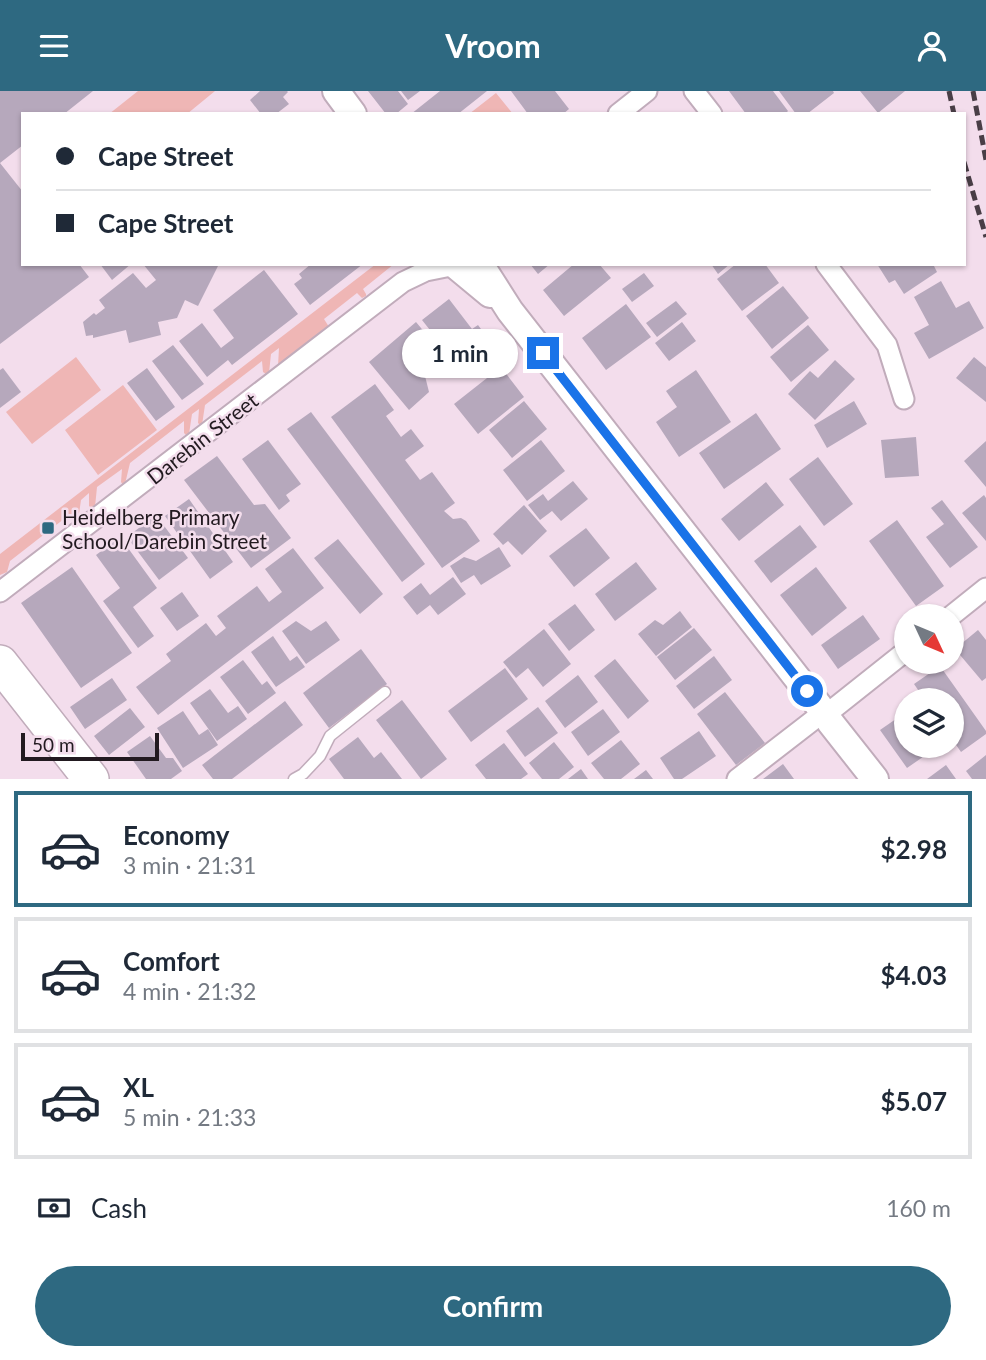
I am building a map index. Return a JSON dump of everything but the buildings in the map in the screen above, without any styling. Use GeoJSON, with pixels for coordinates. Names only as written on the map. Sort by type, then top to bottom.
{"type":"FeatureCollection","features":[{"type":"Feature","properties":{"kind":"highway"},"geometry":{"type":"LineString","coordinates":[[0,663],[91,779]]}},
{"type":"Feature","properties":{"kind":"street"},"geometry":{"type":"LineString","coordinates":[[336,91],[352,112]]}},
{"type":"Feature","properties":{"kind":"street"},"geometry":{"type":"LineString","coordinates":[[621,112],[647,91]]}},
{"type":"Feature","properties":{"kind":"street"},"geometry":{"type":"LineString","coordinates":[[695,91],[711,112]]}},
{"type":"Feature","properties":{"kind":"street","name":"Darebin Street"},"geometry":{"type":"LineString","coordinates":[[403,282],[414,266]]}},
{"type":"Feature","properties":{"kind":"street","name":"Darebin Street"},"geometry":{"type":"LineString","coordinates":[[0,592],[403,282],[426,271],[447,266]]}},
{"type":"Feature","properties":{"kind":"street"},"geometry":{"type":"LineString","coordinates":[[452,266],[510,311]]}},
{"type":"Feature","properties":{"kind":"street"},"geometry":{"type":"LineString","coordinates":[[481,266],[510,311],[875,779]]}},
{"type":"Feature","properties":{"kind":"street"},"geometry":{"type":"LineString","coordinates":[[828,266],[887,345],[904,399]]}},
{"type":"Feature","properties":{"kind":"street"},"geometry":{"type":"LineString","coordinates":[[964,606],[986,588]]}},
{"type":"Feature","properties":{"kind":"street"},"geometry":{"type":"LineString","coordinates":[[737,779],[894,660]]}},
{"type":"Feature","properties":{"kind":"lane"},"geometry":{"type":"LineString","coordinates":[[294,779],[303,774],[320,756],[330,736],[385,692]]}},
{"type":"Feature","properties":{"kind":"shaded area"},"geometry":{"type":"Polygon","coordinates":[[[138,91],[215,91],[189,112],[112,112],[138,91]]]}},
{"type":"Feature","properties":{"kind":"shaded area"},"geometry":{"type":"Polygon","coordinates":[[[496,93],[511,112],[472,112],[496,93]]]}},
{"type":"Feature","properties":{"kind":"shaded area"},"geometry":{"type":"Polygon","coordinates":[[[373,266],[392,266],[363,289],[366,296],[362,298],[357,293],[324,319],[329,327],[278,366],[279,348],[271,354],[269,373],[263,372],[262,361],[205,405],[202,425],[198,423],[199,409],[192,414],[189,434],[184,433],[184,421],[130,463],[125,484],[121,482],[122,469],[97,487],[95,507],[89,506],[89,493],[81,500],[78,521],[69,515],[10,561],[7,572],[0,575],[0,554],[373,266]]]}},
{"type":"Feature","properties":{"kind":"shaded area"},"geometry":{"type":"Polygon","coordinates":[[[76,357],[101,390],[32,444],[6,412],[76,357]]]}},
{"type":"Feature","properties":{"kind":"shaded area"},"geometry":{"type":"Polygon","coordinates":[[[123,385],[157,430],[98,475],[65,430],[123,385]]]}},
{"type":"Feature","properties":{"kind":"railway"},"geometry":{"type":"LineString","coordinates":[[949,91],[954,112]]}},
{"type":"Feature","properties":{"kind":"railway"},"geometry":{"type":"LineString","coordinates":[[973,91],[986,160]]}},
{"type":"Feature","properties":{"kind":"railway"},"geometry":{"type":"LineString","coordinates":[[966,169],[986,237]]}},
{"type":"Feature","properties":{"kind":"place","name":"Heidelberg Primary School/Darebin Street"},"geometry":{"type":"Point","coordinates":[48,528]}},
{"type":"Feature","properties":{"kind":"route"},"geometry":{"type":"LineString","coordinates":[[543,353],[807,691]]}}]}
